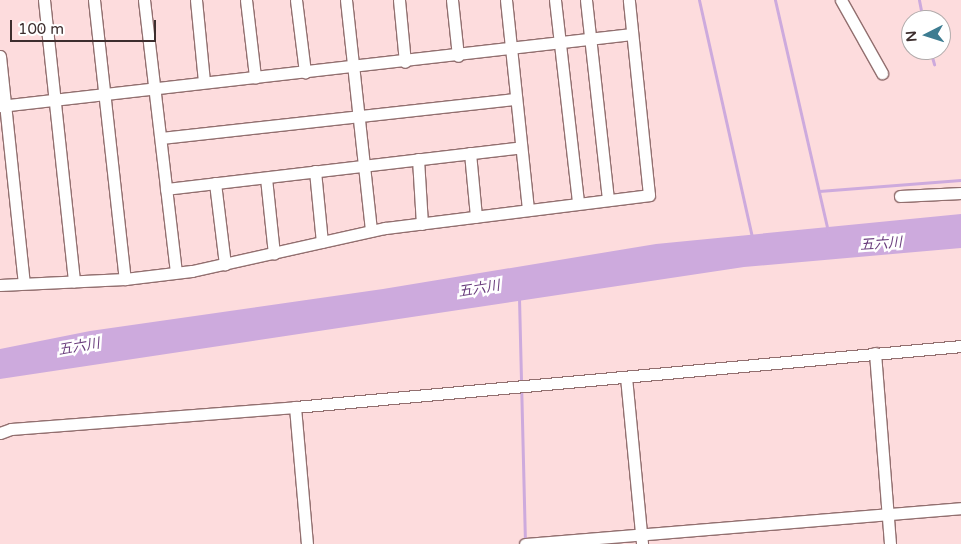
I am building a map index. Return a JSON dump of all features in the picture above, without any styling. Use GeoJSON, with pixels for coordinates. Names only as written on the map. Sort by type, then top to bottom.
{"type":"FeatureCollection","features":[{"type":"Feature","properties":{"kind":"street"},"geometry":{"type":"LineString","coordinates":[[44,0],[74,281]]}},
{"type":"Feature","properties":{"kind":"street"},"geometry":{"type":"LineString","coordinates":[[94,0],[125,279]]}},
{"type":"Feature","properties":{"kind":"street"},"geometry":{"type":"LineString","coordinates":[[144,0],[176,271]]}},
{"type":"Feature","properties":{"kind":"street"},"geometry":{"type":"LineString","coordinates":[[196,0],[204,82]]}},
{"type":"Feature","properties":{"kind":"street"},"geometry":{"type":"LineString","coordinates":[[246,0],[255,77]]}},
{"type":"Feature","properties":{"kind":"street"},"geometry":{"type":"LineString","coordinates":[[296,0],[304,72]]}},
{"type":"Feature","properties":{"kind":"street"},"geometry":{"type":"LineString","coordinates":[[346,0],[371,230]]}},
{"type":"Feature","properties":{"kind":"street"},"geometry":{"type":"LineString","coordinates":[[399,0],[405,62]]}},
{"type":"Feature","properties":{"kind":"street"},"geometry":{"type":"LineString","coordinates":[[452,0],[458,56]]}},
{"type":"Feature","properties":{"kind":"street"},"geometry":{"type":"LineString","coordinates":[[506,0],[528,210]]}},
{"type":"Feature","properties":{"kind":"street"},"geometry":{"type":"LineString","coordinates":[[555,0],[578,203]]}},
{"type":"Feature","properties":{"kind":"street"},"geometry":{"type":"LineString","coordinates":[[586,0],[608,200]]}},
{"type":"Feature","properties":{"kind":"street"},"geometry":{"type":"LineString","coordinates":[[0,285],[125,279],[225,264],[371,230],[649,195],[629,0]]}},
{"type":"Feature","properties":{"kind":"street"},"geometry":{"type":"LineString","coordinates":[[841,0],[882,73]]}},
{"type":"Feature","properties":{"kind":"street"},"geometry":{"type":"LineString","coordinates":[[3,105],[405,62],[632,34]]}},
{"type":"Feature","properties":{"kind":"street"},"geometry":{"type":"LineString","coordinates":[[0,56],[3,105],[24,283]]}},
{"type":"Feature","properties":{"kind":"street"},"geometry":{"type":"LineString","coordinates":[[161,138],[516,99]]}},
{"type":"Feature","properties":{"kind":"street"},"geometry":{"type":"LineString","coordinates":[[166,188],[266,178],[521,146]]}},
{"type":"Feature","properties":{"kind":"street"},"geometry":{"type":"LineString","coordinates":[[470,153],[476,217]]}},
{"type":"Feature","properties":{"kind":"street"},"geometry":{"type":"LineString","coordinates":[[418,159],[422,224]]}},
{"type":"Feature","properties":{"kind":"street"},"geometry":{"type":"LineString","coordinates":[[315,172],[322,242]]}},
{"type":"Feature","properties":{"kind":"street"},"geometry":{"type":"LineString","coordinates":[[266,178],[274,254]]}},
{"type":"Feature","properties":{"kind":"street"},"geometry":{"type":"LineString","coordinates":[[215,183],[225,264]]}},
{"type":"Feature","properties":{"kind":"street"},"geometry":{"type":"LineString","coordinates":[[900,196],[961,192]]}},
{"type":"Feature","properties":{"kind":"street"},"geometry":{"type":"LineString","coordinates":[[0,433],[11,429],[295,407],[961,346]]}},
{"type":"Feature","properties":{"kind":"street"},"geometry":{"type":"LineString","coordinates":[[875,353],[890,544]]}},
{"type":"Feature","properties":{"kind":"street"},"geometry":{"type":"LineString","coordinates":[[626,377],[642,538]]}},
{"type":"Feature","properties":{"kind":"street"},"geometry":{"type":"LineString","coordinates":[[295,407],[307,544]]}},
{"type":"Feature","properties":{"kind":"street"},"geometry":{"type":"LineString","coordinates":[[525,544],[642,538],[961,508]]}},
{"type":"Feature","properties":{"kind":"water","name":"五六川"},"geometry":{"type":"Polygon","coordinates":[[[961,214],[961,248],[744,267],[0,379],[0,349],[90,331],[383,289],[656,244],[961,214]]]}},
{"type":"Feature","properties":{"kind":"waterway"},"geometry":{"type":"LineString","coordinates":[[699,0],[752,237]]}},
{"type":"Feature","properties":{"kind":"waterway"},"geometry":{"type":"LineString","coordinates":[[775,0],[828,231]]}},
{"type":"Feature","properties":{"kind":"waterway"},"geometry":{"type":"LineString","coordinates":[[919,0],[921,10]]}},
{"type":"Feature","properties":{"kind":"waterway"},"geometry":{"type":"LineString","coordinates":[[933,60],[934,64]]}},
{"type":"Feature","properties":{"kind":"waterway"},"geometry":{"type":"LineString","coordinates":[[819,191],[961,180]]}},
{"type":"Feature","properties":{"kind":"waterway"},"geometry":{"type":"LineString","coordinates":[[519,298],[525,541]]}}]}
